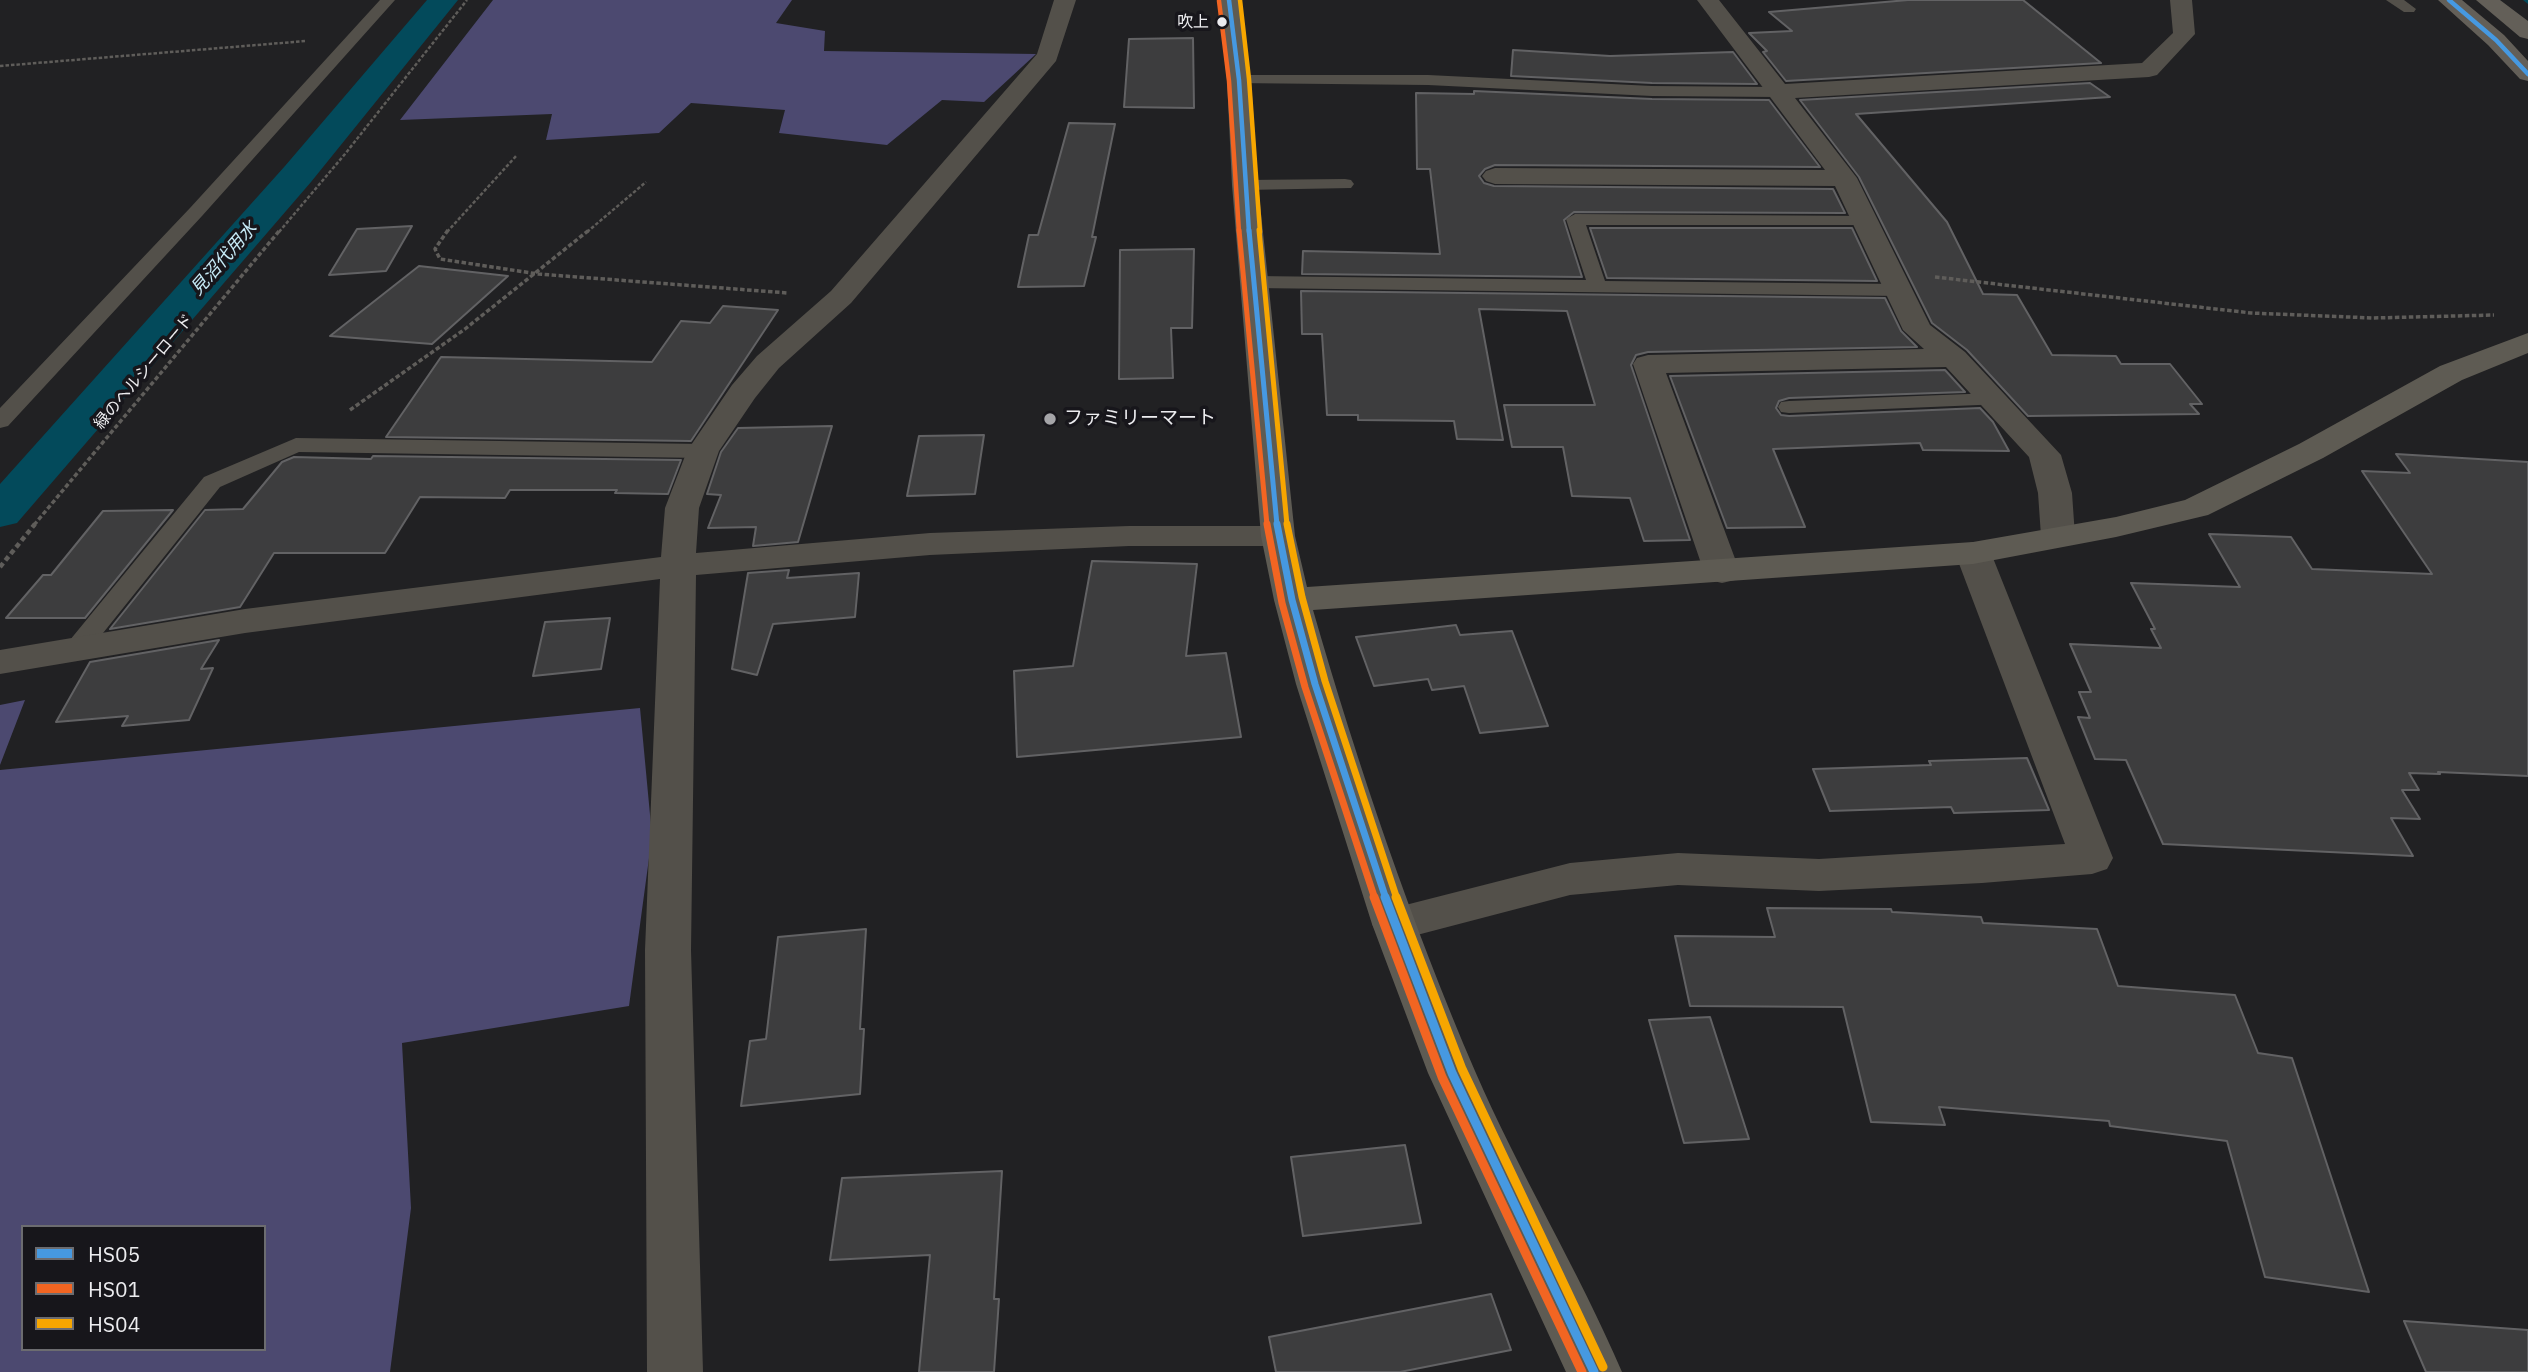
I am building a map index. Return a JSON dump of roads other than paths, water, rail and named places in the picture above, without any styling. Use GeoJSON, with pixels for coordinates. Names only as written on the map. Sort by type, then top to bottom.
{"type":"FeatureCollection","features":[{"type":"Feature","properties":{"kind":"highway"},"geometry":{"type":"LineString","coordinates":[[2449,0],[2496,40],[2528,74]]}},
{"type":"Feature","properties":{"kind":"highway"},"geometry":{"type":"LineString","coordinates":[[2487,0],[2528,32]]}},
{"type":"Feature","properties":{"kind":"street"},"geometry":{"type":"LineString","coordinates":[[675,1372],[668,950],[678,565],[682,508],[703,452],[743,392],[768,362],[841,297],[1048,56],[1066,0]]}},
{"type":"Feature","properties":{"kind":"street"},"geometry":{"type":"LineString","coordinates":[[1229,0],[1239,80],[1245,185],[1278,536],[1292,600],[1315,684],[1394,924],[1452,1073],[1587,1370]]}},
{"type":"Feature","properties":{"kind":"street"},"geometry":{"type":"LineString","coordinates":[[1707,0],[1751,53],[1777,92],[1807,127],[1843,178],[1918,330],[1954,358],[2045,455],[2055,493],[2058,536]]}},
{"type":"Feature","properties":{"kind":"street"},"geometry":{"type":"LineString","coordinates":[[1777,92],[2149,70],[2185,34],[2181,0]]}},
{"type":"Feature","properties":{"kind":"street"},"geometry":{"type":"LineString","coordinates":[[1495,176],[1843,178]]}},
{"type":"Feature","properties":{"kind":"street"},"geometry":{"type":"LineString","coordinates":[[1292,600],[1973,553],[2116,527],[2196,508],[2311,451],[2451,373],[2528,342]]}},
{"type":"Feature","properties":{"kind":"street"},"geometry":{"type":"LineString","coordinates":[[1722,572],[1648,364],[1954,358]]}},
{"type":"Feature","properties":{"kind":"street"},"geometry":{"type":"LineString","coordinates":[[0,691],[13,661],[245,621],[678,565],[930,544],[1129,536],[1278,536]]}},
{"type":"Feature","properties":{"kind":"street"},"geometry":{"type":"LineString","coordinates":[[1394,924],[1570,879],[1678,869],[1832,874],[1982,867],[2092,858],[1973,553]]}},
{"type":"Feature","properties":{"kind":"lane"},"geometry":{"type":"LineString","coordinates":[[0,421],[388,0]]}},
{"type":"Feature","properties":{"kind":"lane"},"geometry":{"type":"LineString","coordinates":[[2393,0],[2409,9]]}},
{"type":"Feature","properties":{"kind":"lane"},"geometry":{"type":"LineString","coordinates":[[1239,80],[1428,80],[1653,90],[1777,92]]}},
{"type":"Feature","properties":{"kind":"lane"},"geometry":{"type":"LineString","coordinates":[[1245,185],[1345,184]]}},
{"type":"Feature","properties":{"kind":"lane"},"geometry":{"type":"LineString","coordinates":[[1598,286],[1575,219],[1867,222]]}},
{"type":"Feature","properties":{"kind":"lane"},"geometry":{"type":"LineString","coordinates":[[1255,282],[1598,286],[1896,282]]}},
{"type":"Feature","properties":{"kind":"lane"},"geometry":{"type":"LineString","coordinates":[[1789,407],[1994,399]]}},
{"type":"Feature","properties":{"kind":"lane"},"geometry":{"type":"LineString","coordinates":[[74,652],[212,482],[296,445],[703,452]]}},
{"type":"Feature","properties":{"kind":"waterway","name":"見沼代用水"},"geometry":{"type":"LineString","coordinates":[[0,513],[298,174],[443,0]]}},
{"type":"Feature","properties":{"kind":"place","name":"吹上"},"geometry":{"type":"Point","coordinates":[1222,22]}},
{"type":"Feature","properties":{"kind":"place","name":"ファミリーマート"},"geometry":{"type":"Point","coordinates":[1050,419]}}]}
